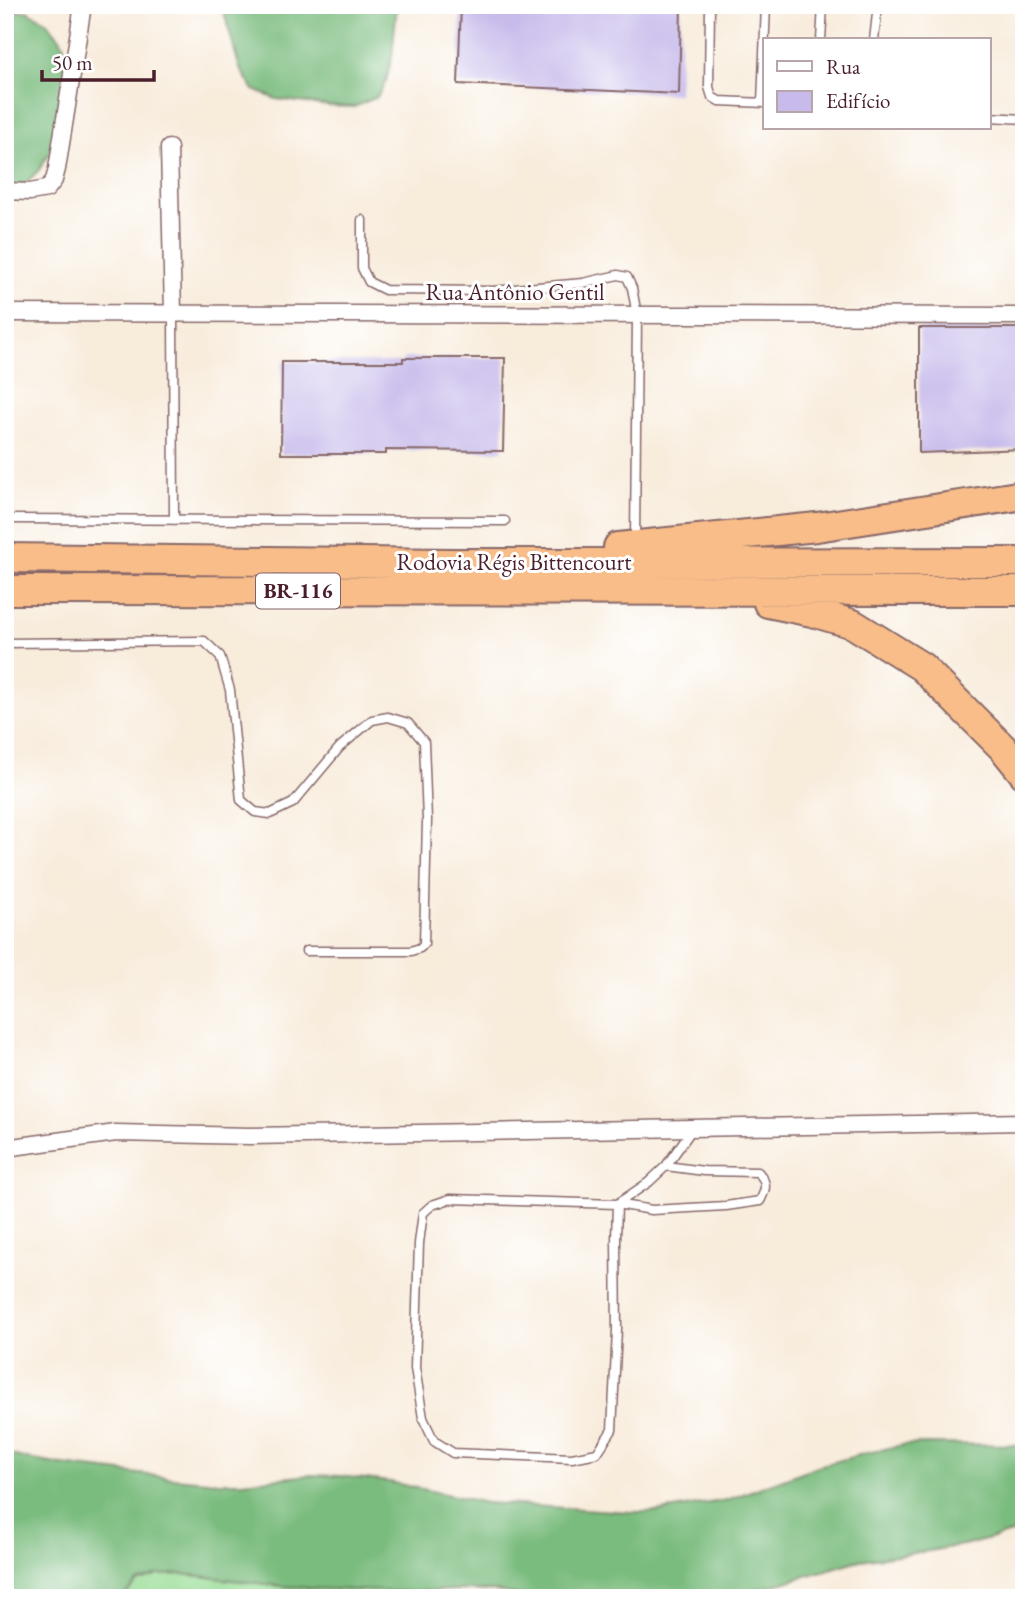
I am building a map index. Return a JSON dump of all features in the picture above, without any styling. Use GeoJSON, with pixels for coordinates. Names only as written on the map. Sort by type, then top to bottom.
{"type":"FeatureCollection","features":[{"type":"Feature","properties":{"kind":"highway"},"geometry":{"type":"LineString","coordinates":[[455,563],[817,527],[1024,495]]}},
{"type":"Feature","properties":{"kind":"highway","name":"Rodovia Régis Bittencourt"},"geometry":{"type":"LineString","coordinates":[[5,558],[455,563],[1024,562]]}},
{"type":"Feature","properties":{"kind":"highway","name":"Rodovia Régis Bittencourt"},"geometry":{"type":"LineString","coordinates":[[5,590],[1024,591]]}},
{"type":"Feature","properties":{"kind":"highway"},"geometry":{"type":"LineString","coordinates":[[591,590],[775,604],[853,624],[922,667],[1003,748],[1024,774]]}},
{"type":"Feature","properties":{"kind":"street"},"geometry":{"type":"LineString","coordinates":[[5,191],[30,192],[47,189],[54,180],[83,5]]}},
{"type":"Feature","properties":{"kind":"street"},"geometry":{"type":"LineString","coordinates":[[169,148],[173,313]]}},
{"type":"Feature","properties":{"kind":"street","name":"Rua Antônio Gentil"},"geometry":{"type":"LineString","coordinates":[[5,313],[1024,316]]}},
{"type":"Feature","properties":{"kind":"street"},"geometry":{"type":"LineString","coordinates":[[5,1148],[116,1133],[250,1136],[1024,1122]]}},
{"type":"Feature","properties":{"kind":"lane"},"geometry":{"type":"LineString","coordinates":[[710,5],[709,87],[712,97],[719,101],[763,103]]}},
{"type":"Feature","properties":{"kind":"lane"},"geometry":{"type":"LineString","coordinates":[[765,38],[766,5]]}},
{"type":"Feature","properties":{"kind":"lane"},"geometry":{"type":"LineString","coordinates":[[821,38],[823,5]]}},
{"type":"Feature","properties":{"kind":"lane"},"geometry":{"type":"LineString","coordinates":[[874,38],[878,5]]}},
{"type":"Feature","properties":{"kind":"lane"},"geometry":{"type":"LineString","coordinates":[[990,117],[1024,119]]}},
{"type":"Feature","properties":{"kind":"lane"},"geometry":{"type":"LineString","coordinates":[[362,220],[362,268],[369,282],[385,289],[494,292],[583,283],[618,275],[627,277],[637,315],[635,545]]}},
{"type":"Feature","properties":{"kind":"lane"},"geometry":{"type":"LineString","coordinates":[[173,313],[174,520]]}},
{"type":"Feature","properties":{"kind":"lane"},"geometry":{"type":"LineString","coordinates":[[5,519],[505,521]]}},
{"type":"Feature","properties":{"kind":"lane"},"geometry":{"type":"LineString","coordinates":[[5,643],[204,641],[220,656],[230,690],[241,800],[255,812],[270,814],[293,803],[340,747],[372,720],[388,717],[408,723],[424,742],[427,834],[424,944],[411,951],[306,951]]}},
{"type":"Feature","properties":{"kind":"lane"},"geometry":{"type":"LineString","coordinates":[[617,1204],[649,1182],[666,1166],[693,1128]]}},
{"type":"Feature","properties":{"kind":"lane"},"geometry":{"type":"LineString","coordinates":[[617,1204],[617,1330],[612,1430],[597,1453],[572,1458],[453,1453],[434,1441],[424,1418],[415,1368],[419,1243],[423,1213],[432,1205],[450,1199],[617,1204],[652,1210],[726,1206],[760,1201],[765,1191],[764,1179],[758,1172],[704,1171],[666,1166]]}},
{"type":"Feature","properties":{"kind":"green space"},"geometry":{"type":"Polygon","coordinates":[[[222,5],[397,5],[392,56],[386,81],[377,97],[354,107],[276,99],[254,90],[240,69],[222,5]]]}},
{"type":"Feature","properties":{"kind":"green space"},"geometry":{"type":"Polygon","coordinates":[[[27,11],[46,21],[60,38],[70,59],[64,131],[38,171],[5,204],[5,13],[27,11]]]}},
{"type":"Feature","properties":{"kind":"green space"},"geometry":{"type":"Polygon","coordinates":[[[903,1445],[1024,1445],[1024,1530],[974,1543],[860,1560],[775,1585],[715,1598],[546,1598],[493,1591],[328,1589],[183,1574],[158,1575],[137,1582],[122,1598],[5,1598],[5,1453],[62,1465],[174,1478],[242,1482],[311,1475],[340,1476],[390,1482],[486,1503],[656,1512],[727,1500],[818,1466],[903,1445]]]}},
{"type":"Feature","properties":{"kind":"green space"},"geometry":{"type":"Polygon","coordinates":[[[183,1574],[282,1586],[414,1592],[409,1598],[122,1598],[137,1582],[158,1575],[183,1574]]]}},
{"type":"Feature","properties":{"kind":"building"},"geometry":{"type":"Polygon","coordinates":[[[461,5],[681,5],[679,94],[458,84],[461,5]]]}},
{"type":"Feature","properties":{"kind":"building"},"geometry":{"type":"Polygon","coordinates":[[[919,328],[1024,328],[1024,449],[919,453],[919,328]]]}},
{"type":"Feature","properties":{"kind":"building"},"geometry":{"type":"Polygon","coordinates":[[[403,358],[505,358],[503,451],[386,450],[386,454],[281,454],[282,362],[403,362],[403,358]]]}}]}
